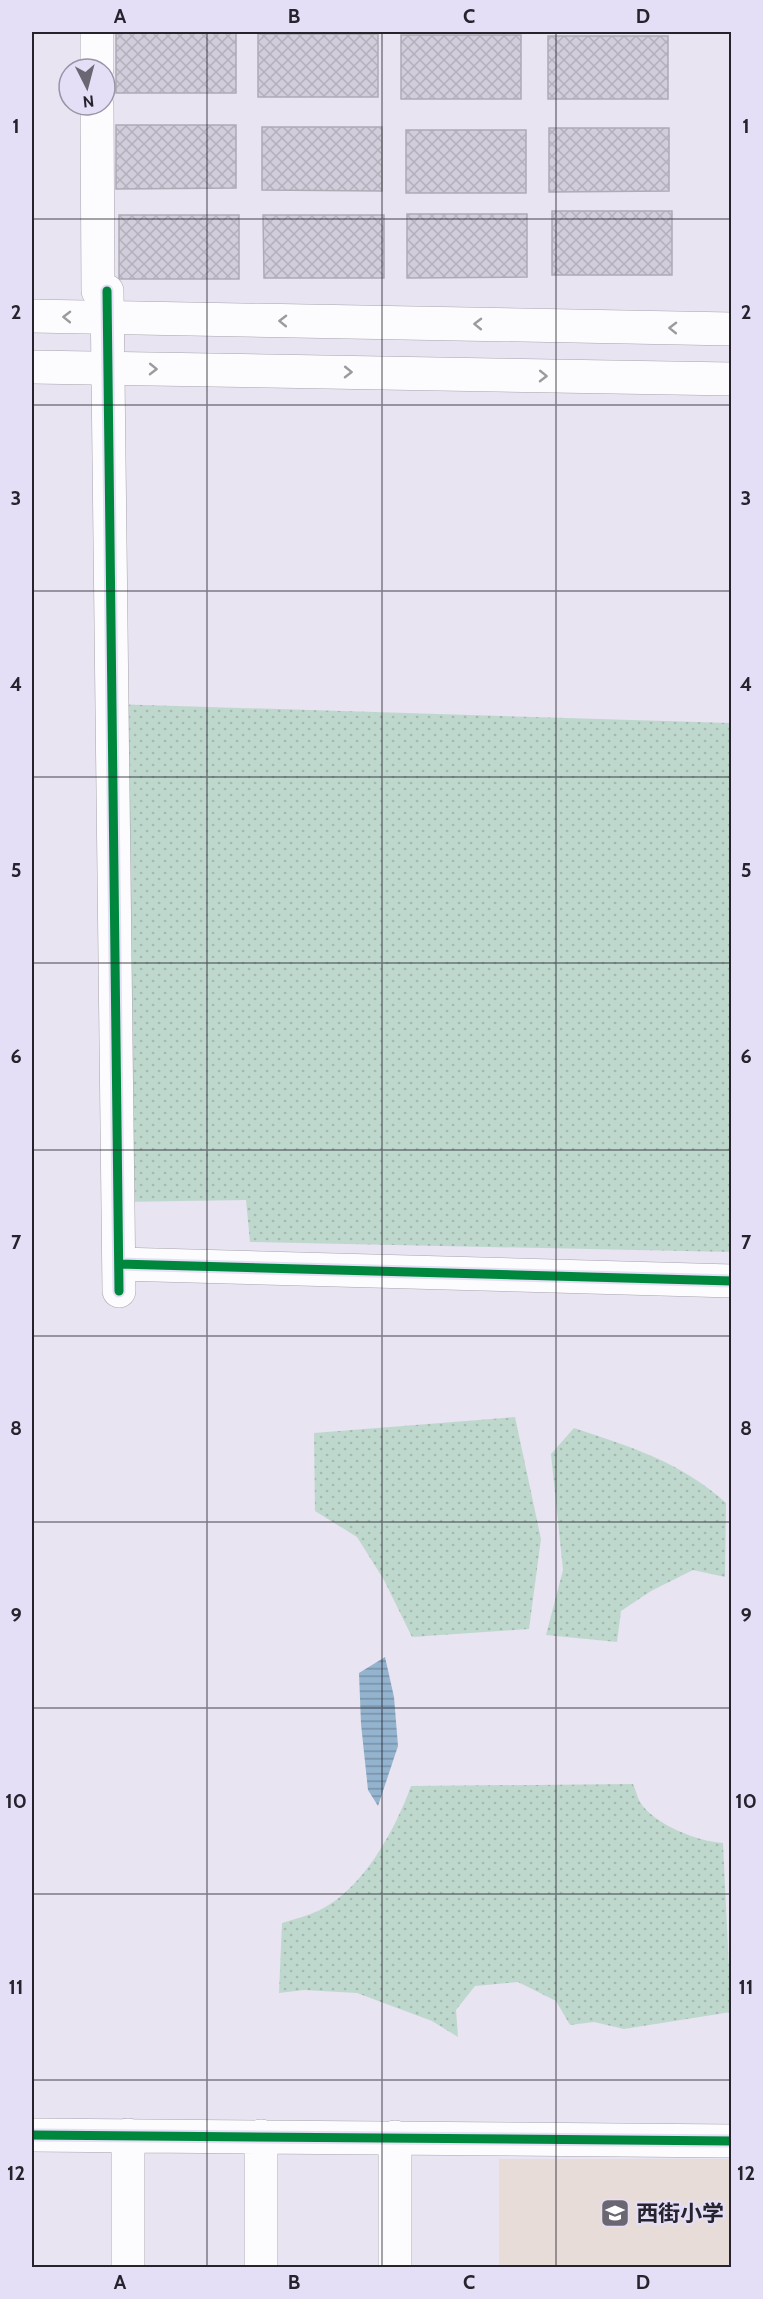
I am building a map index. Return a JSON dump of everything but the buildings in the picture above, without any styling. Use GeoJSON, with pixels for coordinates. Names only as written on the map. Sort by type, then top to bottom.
{"type":"FeatureCollection","features":[{"type":"Feature","properties":{"kind":"street"},"geometry":{"type":"LineString","coordinates":[[97,32],[97,57]]}},
{"type":"Feature","properties":{"kind":"street"},"geometry":{"type":"LineString","coordinates":[[97,117],[108,368],[119,1278],[732,1281]]}},
{"type":"Feature","properties":{"kind":"street"},"geometry":{"type":"LineString","coordinates":[[32,316],[104,300],[732,329]]}},
{"type":"Feature","properties":{"kind":"street"},"geometry":{"type":"LineString","coordinates":[[32,367],[732,379]]}},
{"type":"Feature","properties":{"kind":"street"},"geometry":{"type":"LineString","coordinates":[[32,2135],[732,2140]]}},
{"type":"Feature","properties":{"kind":"street"},"geometry":{"type":"LineString","coordinates":[[128,2135],[128,2268]]}},
{"type":"Feature","properties":{"kind":"street"},"geometry":{"type":"LineString","coordinates":[[261,2136],[261,2268]]}},
{"type":"Feature","properties":{"kind":"street"},"geometry":{"type":"LineString","coordinates":[[394,2268],[395,2137]]}},
{"type":"Feature","properties":{"kind":"shaded area","name":"西街小学"},"geometry":{"type":"Polygon","coordinates":[[[499,2159],[731,2159],[731,2267],[499,2267],[499,2159]]]}},
{"type":"Feature","properties":{"kind":"green space"},"geometry":{"type":"Polygon","coordinates":[[[112,704],[731,723],[731,1252],[250,1242],[246,1200],[118,1202],[112,704]]]}},
{"type":"Feature","properties":{"kind":"green space"},"geometry":{"type":"Polygon","coordinates":[[[515,1417],[541,1539],[529,1629],[412,1637],[384,1580],[357,1537],[315,1511],[314,1433],[515,1417]]]}},
{"type":"Feature","properties":{"kind":"green space"},"geometry":{"type":"Polygon","coordinates":[[[574,1428],[635,1449],[673,1466],[726,1503],[725,1577],[693,1570],[651,1591],[621,1611],[617,1642],[546,1635],[563,1570],[551,1454],[574,1428]]]}},
{"type":"Feature","properties":{"kind":"green space"},"geometry":{"type":"Polygon","coordinates":[[[633,1784],[640,1802],[655,1818],[690,1835],[723,1843],[731,2012],[624,2029],[594,2022],[570,2025],[556,2001],[518,1982],[475,1986],[456,2010],[458,2037],[432,2021],[357,1993],[304,1990],[279,1993],[282,1923],[318,1911],[349,1889],[363,1874],[386,1839],[411,1786],[633,1784]]]}},
{"type":"Feature","properties":{"kind":"water"},"geometry":{"type":"Polygon","coordinates":[[[385,1657],[394,1697],[398,1746],[378,1806],[368,1790],[361,1724],[359,1673],[385,1657]]]}},
{"type":"Feature","properties":{"kind":"cycle path"},"geometry":{"type":"LineString","coordinates":[[107,291],[119,1291]]}},
{"type":"Feature","properties":{"kind":"cycle path"},"geometry":{"type":"LineString","coordinates":[[119,1264],[732,1281]]}},
{"type":"Feature","properties":{"kind":"cycle path"},"geometry":{"type":"LineString","coordinates":[[32,2135],[732,2141]]}},
{"type":"Feature","properties":{"kind":"place","name":"西街小学"},"geometry":{"type":"Point","coordinates":[615,2213]}}]}
